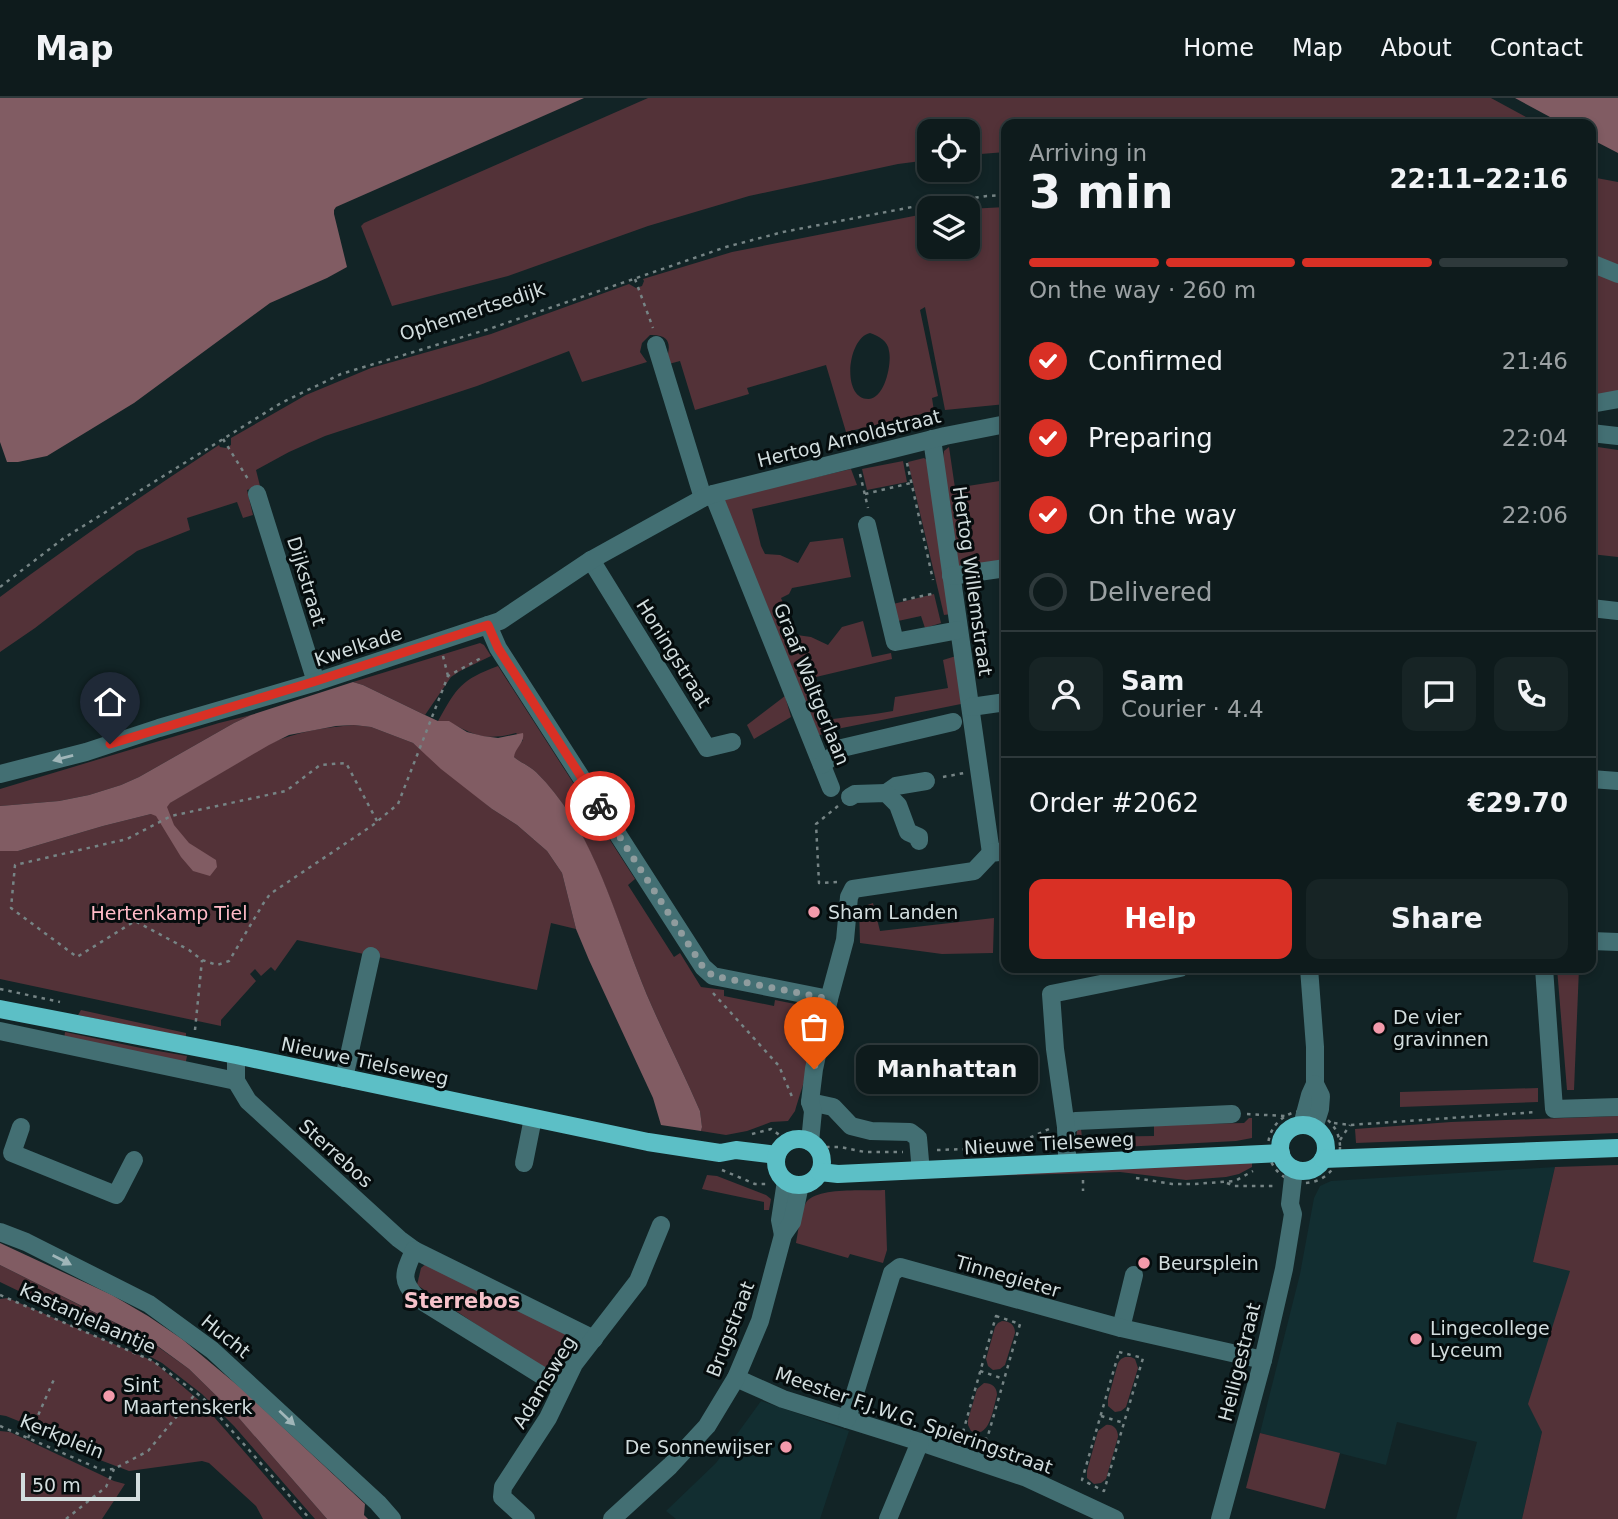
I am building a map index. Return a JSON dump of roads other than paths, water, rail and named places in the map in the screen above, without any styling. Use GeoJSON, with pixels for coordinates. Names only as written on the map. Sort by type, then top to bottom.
{"type":"FeatureCollection","features":[{"type":"Feature","properties":{"kind":"main road","name":"Nieuwe Tielseweg"},"geometry":{"type":"LineString","coordinates":[[0,1009],[236,1055],[648,1142],[720,1153],[735,1160],[782,1168]]}},
{"type":"Feature","properties":{"kind":"main road"},"geometry":{"type":"LineString","coordinates":[[1316,1125],[1329,1148],[1317,1166],[1299,1179],[1285,1163],[1281,1147],[1287,1131],[1291,1128],[1316,1125]]}},
{"type":"Feature","properties":{"kind":"main road"},"geometry":{"type":"LineString","coordinates":[[1329,1148],[1618,1139]]}},
{"type":"Feature","properties":{"kind":"main road"},"geometry":{"type":"LineString","coordinates":[[783,1145],[813,1146],[812,1181],[782,1168],[783,1145]]}},
{"type":"Feature","properties":{"kind":"main road","name":"Nieuwe Tielseweg"},"geometry":{"type":"LineString","coordinates":[[813,1146],[852,1174],[1281,1147]]}},
{"type":"Feature","properties":{"kind":"main road","name":"Nieuwe Tielseweg"},"geometry":{"type":"LineString","coordinates":[[813,1146],[856,1164],[919,1156],[1281,1147]]}},
{"type":"Feature","properties":{"kind":"main road"},"geometry":{"type":"LineString","coordinates":[[1329,1148],[1618,1148]]}},
{"type":"Feature","properties":{"kind":"street"},"geometry":{"type":"LineString","coordinates":[[1596,265],[1618,274]]}},
{"type":"Feature","properties":{"kind":"street","name":"Graaf Waltgerlaan"},"geometry":{"type":"LineString","coordinates":[[656,345],[708,496],[831,788]]}},
{"type":"Feature","properties":{"kind":"street"},"geometry":{"type":"LineString","coordinates":[[1596,403],[1618,399]]}},
{"type":"Feature","properties":{"kind":"street","name":"Hertog Arnoldstraat"},"geometry":{"type":"LineString","coordinates":[[708,496],[932,439],[1001,425]]}},
{"type":"Feature","properties":{"kind":"street"},"geometry":{"type":"LineString","coordinates":[[1596,434],[1618,436]]}},
{"type":"Feature","properties":{"kind":"street","name":"Hertog Willemstraat"},"geometry":{"type":"LineString","coordinates":[[932,439],[943,579],[959,630],[979,770],[999,852]]}},
{"type":"Feature","properties":{"kind":"street","name":"Dijkstraat"},"geometry":{"type":"LineString","coordinates":[[254,488],[316,681]]}},
{"type":"Feature","properties":{"kind":"street","name":"Kwelkade"},"geometry":{"type":"LineString","coordinates":[[0,774],[86,752],[499,621],[592,559],[708,496]]}},
{"type":"Feature","properties":{"kind":"street"},"geometry":{"type":"LineString","coordinates":[[867,525],[895,642],[959,630]]}},
{"type":"Feature","properties":{"kind":"street","name":"Honingstraat"},"geometry":{"type":"LineString","coordinates":[[592,559],[708,748],[732,741]]}},
{"type":"Feature","properties":{"kind":"street"},"geometry":{"type":"LineString","coordinates":[[943,579],[1001,569]]}},
{"type":"Feature","properties":{"kind":"street"},"geometry":{"type":"LineString","coordinates":[[1596,609],[1618,611]]}},
{"type":"Feature","properties":{"kind":"street"},"geometry":{"type":"LineString","coordinates":[[488,625],[498,648],[703,967],[713,976],[829,999]]}},
{"type":"Feature","properties":{"kind":"street"},"geometry":{"type":"LineString","coordinates":[[971,707],[1001,703]]}},
{"type":"Feature","properties":{"kind":"street"},"geometry":{"type":"LineString","coordinates":[[822,765],[842,748],[953,722]]}},
{"type":"Feature","properties":{"kind":"street"},"geometry":{"type":"LineString","coordinates":[[1596,779],[1618,781]]}},
{"type":"Feature","properties":{"kind":"street"},"geometry":{"type":"LineString","coordinates":[[850,797],[855,794],[886,793],[895,786],[926,781]]}},
{"type":"Feature","properties":{"kind":"street"},"geometry":{"type":"LineString","coordinates":[[886,793],[898,804],[908,832],[919,837],[919,841]]}},
{"type":"Feature","properties":{"kind":"street"},"geometry":{"type":"LineString","coordinates":[[813,1146],[803,1111],[810,1102],[829,999],[845,940],[851,893],[974,872],[999,852]]}},
{"type":"Feature","properties":{"kind":"street"},"geometry":{"type":"LineString","coordinates":[[1596,941],[1618,942]]}},
{"type":"Feature","properties":{"kind":"street"},"geometry":{"type":"LineString","coordinates":[[344,1078],[371,956]]}},
{"type":"Feature","properties":{"kind":"street"},"geometry":{"type":"LineString","coordinates":[[1066,1127],[1055,1049],[1051,994],[1155,973]]}},
{"type":"Feature","properties":{"kind":"street"},"geometry":{"type":"LineString","coordinates":[[1309,973],[1315,1084],[1321,1096],[1316,1125]]}},
{"type":"Feature","properties":{"kind":"street"},"geometry":{"type":"LineString","coordinates":[[1544,973],[1554,1109],[1618,1107]]}},
{"type":"Feature","properties":{"kind":"street"},"geometry":{"type":"LineString","coordinates":[[0,1031],[236,1081],[236,1055]]}},
{"type":"Feature","properties":{"kind":"street","name":"Sterrebos"},"geometry":{"type":"LineString","coordinates":[[236,1081],[248,1101],[414,1250],[594,1339]]}},
{"type":"Feature","properties":{"kind":"street"},"geometry":{"type":"LineString","coordinates":[[810,1102],[833,1107],[851,1126],[871,1131],[910,1132],[918,1138],[919,1156]]}},
{"type":"Feature","properties":{"kind":"street","name":"Nieuwe Tielseweg"},"geometry":{"type":"LineString","coordinates":[[1067,1154],[1066,1127],[1076,1121],[1232,1114]]}},
{"type":"Feature","properties":{"kind":"street"},"geometry":{"type":"LineString","coordinates":[[523,1163],[533,1118]]}},
{"type":"Feature","properties":{"kind":"street"},"geometry":{"type":"LineString","coordinates":[[21,1127],[12,1153],[116,1195],[134,1160]]}},
{"type":"Feature","properties":{"kind":"street","name":"Brugstraat"},"geometry":{"type":"LineString","coordinates":[[612,1519],[670,1466],[706,1426],[736,1378],[760,1321],[783,1235],[780,1220],[782,1168]]}},
{"type":"Feature","properties":{"kind":"street","name":"Heiligestraat"},"geometry":{"type":"LineString","coordinates":[[1220,1519],[1263,1360],[1284,1269],[1293,1214],[1290,1204],[1299,1179]]}},
{"type":"Feature","properties":{"kind":"street","name":"Adamsweg"},"geometry":{"type":"LineString","coordinates":[[526,1519],[502,1497],[503,1486],[548,1418],[574,1364],[638,1281],[660,1226]]}},
{"type":"Feature","properties":{"kind":"street","name":"Hucht"},"geometry":{"type":"LineString","coordinates":[[0,1232],[26,1242],[136,1297],[170,1319],[212,1350],[260,1393],[392,1519]]}},
{"type":"Feature","properties":{"kind":"street"},"geometry":{"type":"LineString","coordinates":[[414,1250],[404,1274],[406,1287],[416,1298],[562,1388]]}},
{"type":"Feature","properties":{"kind":"street","name":"Tinnegieter"},"geometry":{"type":"LineString","coordinates":[[847,1419],[892,1273],[900,1267],[1121,1328],[1263,1360]]}},
{"type":"Feature","properties":{"kind":"street"},"geometry":{"type":"LineString","coordinates":[[1121,1328],[1134,1275]]}},
{"type":"Feature","properties":{"kind":"street","name":"Meester F.J.W.G. Spieringstraat"},"geometry":{"type":"LineString","coordinates":[[736,1378],[783,1399],[1027,1478],[1115,1519]]}},
{"type":"Feature","properties":{"kind":"street"},"geometry":{"type":"LineString","coordinates":[[888,1519],[920,1442]]}},
{"type":"Feature","properties":{"kind":"place","name":"Sham Landen"},"geometry":{"type":"Point","coordinates":[814,912]}},
{"type":"Feature","properties":{"kind":"place","name":"De vier gravinnen"},"geometry":{"type":"Point","coordinates":[1379,1028]}},
{"type":"Feature","properties":{"kind":"place","name":"Manhattan"},"geometry":{"type":"Point","coordinates":[814,1069]}},
{"type":"Feature","properties":{"kind":"place","name":"Beursplein"},"geometry":{"type":"Point","coordinates":[1144,1263]}},
{"type":"Feature","properties":{"kind":"place","name":"Lingecollege Lyceum"},"geometry":{"type":"Point","coordinates":[1416,1339]}},
{"type":"Feature","properties":{"kind":"place","name":"Sint Maartenskerk"},"geometry":{"type":"Point","coordinates":[109,1396]}},
{"type":"Feature","properties":{"kind":"place","name":"De Sonnewijser"},"geometry":{"type":"Point","coordinates":[786,1447]}},
{"type":"Feature","properties":{"kind":"district","name":"Sterrebos"},"geometry":{"type":"Point","coordinates":[462,1301]}},
{"type":"Feature","properties":{"kind":"park label","name":"Hertenkamp Tiel"},"geometry":{"type":"Point","coordinates":[169,913]}}]}
